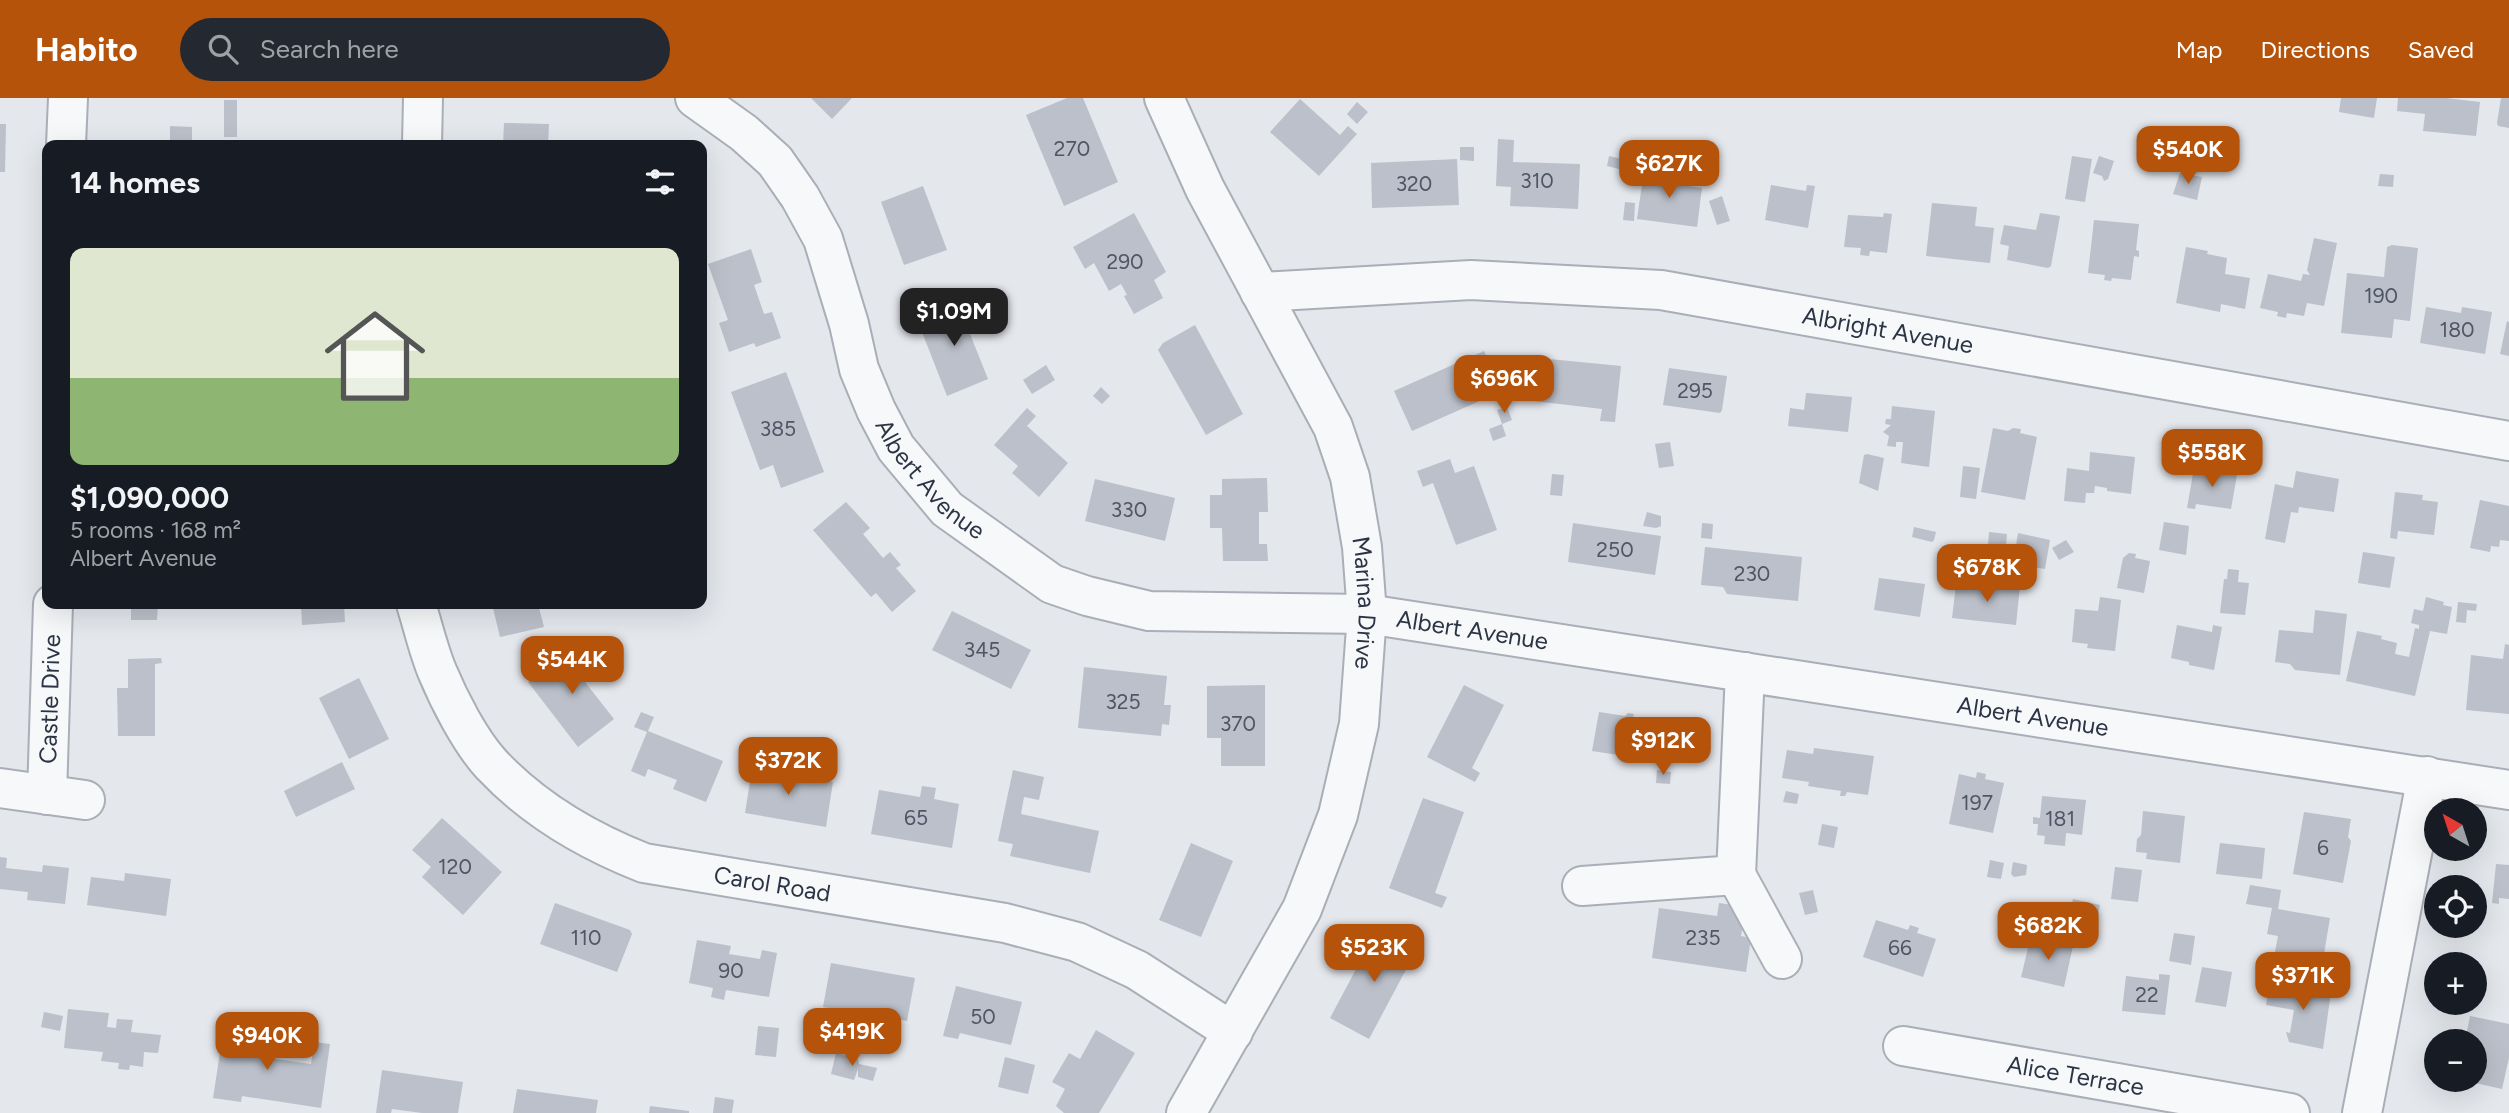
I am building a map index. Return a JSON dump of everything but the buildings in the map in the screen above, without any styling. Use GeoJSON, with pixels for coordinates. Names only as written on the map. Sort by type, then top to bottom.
{"type":"FeatureCollection","features":[{"type":"Feature","properties":{"kind":"street"},"geometry":{"type":"LineString","coordinates":[[66,140],[68,98]]}},
{"type":"Feature","properties":{"kind":"street"},"geometry":{"type":"LineString","coordinates":[[422,140],[423,98]]}},
{"type":"Feature","properties":{"kind":"street","name":"Albert Avenue"},"geometry":{"type":"LineString","coordinates":[[695,98],[744,133],[775,161],[800,197],[823,239],[849,324],[859,369],[896,448],[947,509],[1052,584],[1087,596],[1149,611],[1367,614],[2509,790]]}},
{"type":"Feature","properties":{"kind":"street","name":"Marina Drive"},"geometry":{"type":"LineString","coordinates":[[1164,98],[1205,189],[1333,427],[1350,477],[1362,547],[1367,614],[1359,724],[1338,815],[1302,909],[1186,1113]]}},
{"type":"Feature","properties":{"kind":"street","name":"Albright Avenue"},"geometry":{"type":"LineString","coordinates":[[1260,292],[1471,280],[1661,290],[2509,441]]}},
{"type":"Feature","properties":{"kind":"street","name":"Castle Drive"},"geometry":{"type":"LineString","coordinates":[[47,795],[53,609]]}},
{"type":"Feature","properties":{"kind":"street","name":"Carol Road"},"geometry":{"type":"LineString","coordinates":[[418,609],[437,671],[466,727],[490,763],[545,811],[612,850],[644,863],[1005,923],[1077,942],[1137,970],[1233,1032]]}},
{"type":"Feature","properties":{"kind":"street"},"geometry":{"type":"LineString","coordinates":[[1745,672],[1736,875],[1782,960]]}},
{"type":"Feature","properties":{"kind":"street"},"geometry":{"type":"LineString","coordinates":[[2362,1113],[2427,776]]}},
{"type":"Feature","properties":{"kind":"street","name":"Castle Drive"},"geometry":{"type":"LineString","coordinates":[[0,788],[85,800]]}},
{"type":"Feature","properties":{"kind":"street"},"geometry":{"type":"LineString","coordinates":[[1582,886],[1736,875]]}},
{"type":"Feature","properties":{"kind":"street","name":"Alice Terrace"},"geometry":{"type":"LineString","coordinates":[[1903,1046],[2290,1113]]}}]}
